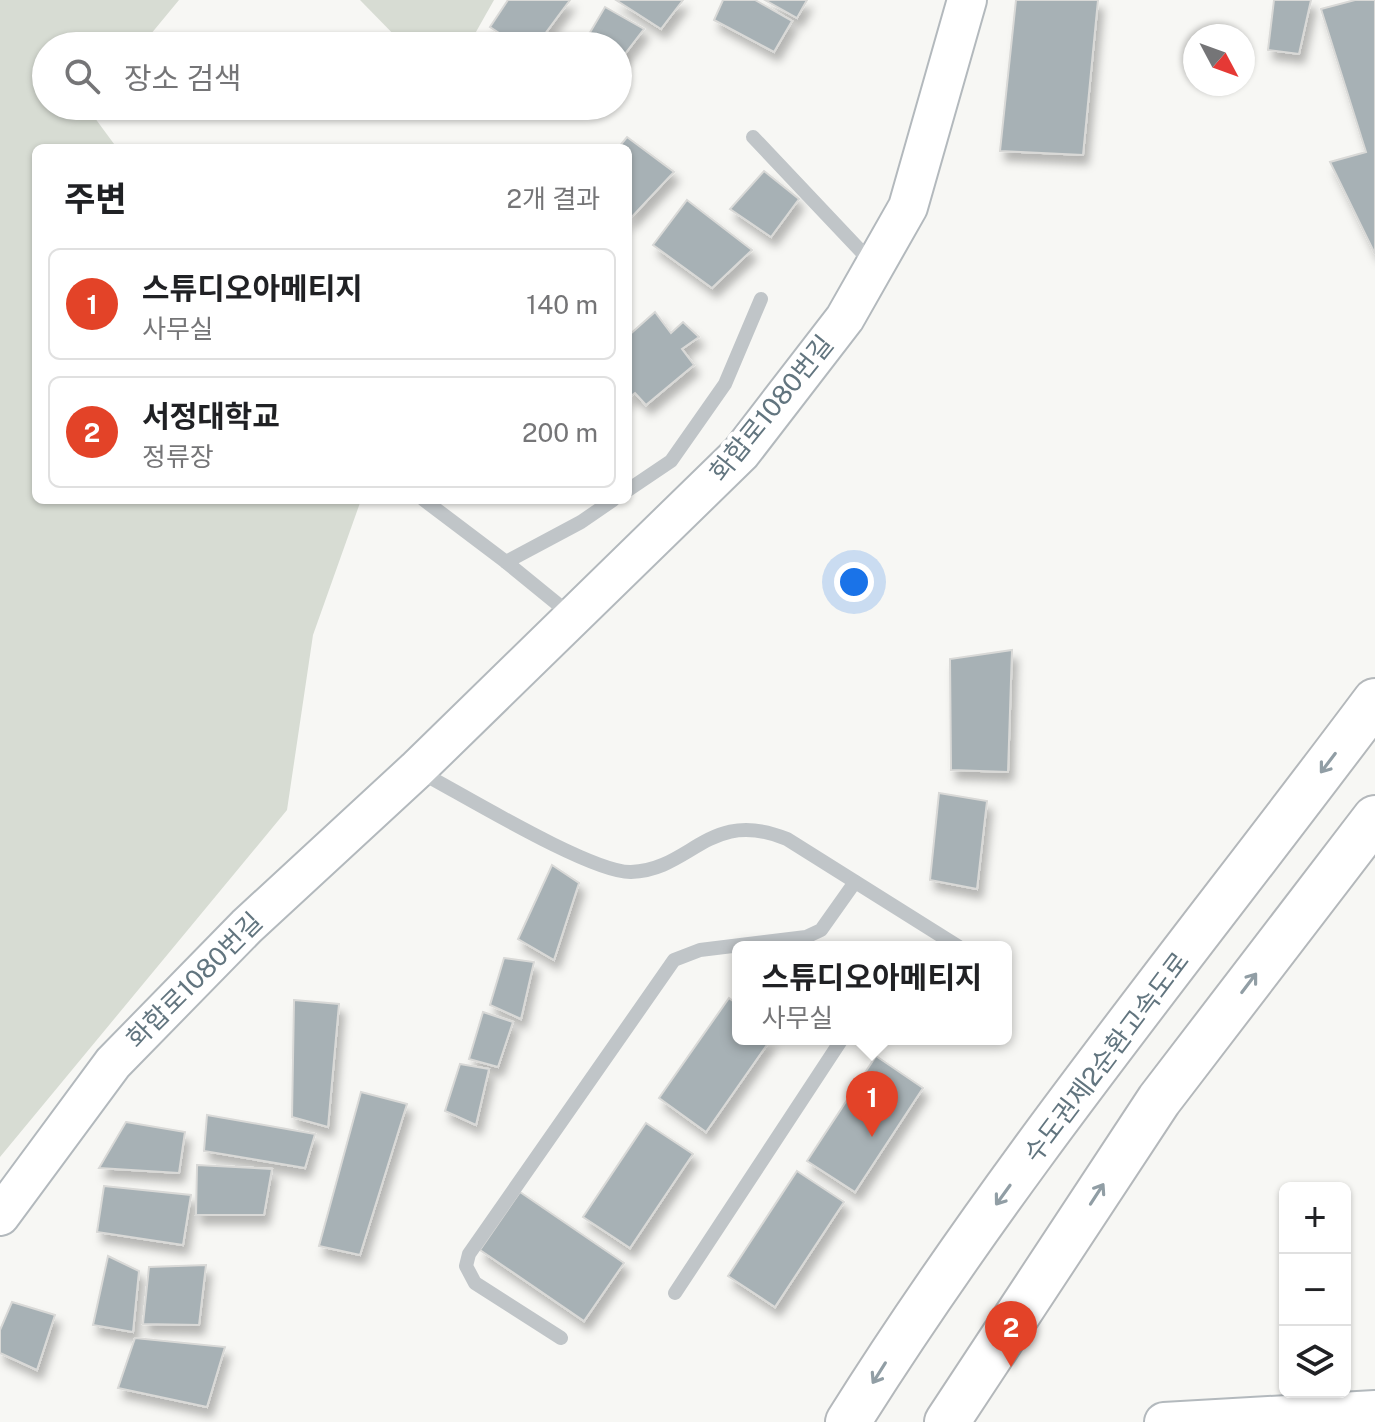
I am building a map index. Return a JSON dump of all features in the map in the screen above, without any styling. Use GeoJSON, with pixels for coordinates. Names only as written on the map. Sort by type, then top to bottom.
{"type":"FeatureCollection","features":[{"type":"Feature","properties":{"kind":"highway","name":"수도권제2순환고속도로"},"geometry":{"type":"LineString","coordinates":[[848,1422],[909,1324],[1076,1094],[1375,701]]}},
{"type":"Feature","properties":{"kind":"highway"},"geometry":{"type":"LineString","coordinates":[[947,1422],[1159,1100],[1375,818]]}},
{"type":"Feature","properties":{"kind":"street","name":"화합로1080번길"},"geometry":{"type":"LineString","coordinates":[[0,1216],[113,1063],[247,926],[575,618],[741,453],[845,318],[908,207],[967,0]]}},
{"type":"Feature","properties":{"kind":"street"},"geometry":{"type":"LineString","coordinates":[[1164,1422],[1375,1410]]}},
{"type":"Feature","properties":{"kind":"lane"},"geometry":{"type":"LineString","coordinates":[[753,137],[875,265]]}},
{"type":"Feature","properties":{"kind":"lane"},"geometry":{"type":"LineString","coordinates":[[632,487],[671,461],[725,384],[761,299]]}},
{"type":"Feature","properties":{"kind":"lane"},"geometry":{"type":"LineString","coordinates":[[429,504],[575,618]]}},
{"type":"Feature","properties":{"kind":"lane"},"geometry":{"type":"LineString","coordinates":[[506,562],[581,522],[607,504]]}},
{"type":"Feature","properties":{"kind":"lane"},"geometry":{"type":"LineString","coordinates":[[416,770],[612,870],[650,869],[729,831],[752,828],[787,839],[949,941]]}},
{"type":"Feature","properties":{"kind":"lane"},"geometry":{"type":"LineString","coordinates":[[773,941],[806,937],[821,930],[855,882]]}},
{"type":"Feature","properties":{"kind":"lane"},"geometry":{"type":"LineString","coordinates":[[561,1338],[475,1283],[466,1266],[469,1254],[674,960],[700,950],[732,946]]}},
{"type":"Feature","properties":{"kind":"lane"},"geometry":{"type":"LineString","coordinates":[[675,1293],[838,1045]]}},
{"type":"Feature","properties":{"kind":"shaded area"},"geometry":{"type":"Polygon","coordinates":[[[0,0],[179,0],[153,32],[32,32],[32,120],[96,120],[114,144],[32,144],[32,504],[360,504],[313,635],[287,810],[0,1157],[0,0]]]}},
{"type":"Feature","properties":{"kind":"shaded area"},"geometry":{"type":"Polygon","coordinates":[[[360,0],[494,0],[476,32],[391,32],[360,0]]]}},
{"type":"Feature","properties":{"kind":"building"},"geometry":{"type":"Polygon","coordinates":[[[508,0],[570,0],[546,32],[498,32],[490,27],[508,0]]]}},
{"type":"Feature","properties":{"kind":"building"},"geometry":{"type":"Polygon","coordinates":[[[616,0],[683,0],[661,29],[616,0]]]}},
{"type":"Feature","properties":{"kind":"building"},"geometry":{"type":"Polygon","coordinates":[[[723,0],[755,0],[792,21],[774,52],[714,20],[723,0]]]}},
{"type":"Feature","properties":{"kind":"building"},"geometry":{"type":"Polygon","coordinates":[[[765,0],[807,0],[797,18],[765,0]]]}},
{"type":"Feature","properties":{"kind":"building"},"geometry":{"type":"Polygon","coordinates":[[[1016,0],[1098,0],[1083,155],[1000,151],[1016,0]]]}},
{"type":"Feature","properties":{"kind":"building"},"geometry":{"type":"Polygon","coordinates":[[[1274,0],[1311,0],[1299,54],[1268,50],[1274,0]]]}},
{"type":"Feature","properties":{"kind":"building"},"geometry":{"type":"Polygon","coordinates":[[[1355,0],[1375,0],[1375,254],[1330,162],[1366,152],[1321,9],[1355,0]]]}},
{"type":"Feature","properties":{"kind":"building"},"geometry":{"type":"Polygon","coordinates":[[[605,7],[644,29],[632,45],[632,32],[590,32],[605,7]]]}},
{"type":"Feature","properties":{"kind":"building"},"geometry":{"type":"Polygon","coordinates":[[[627,137],[674,172],[632,217],[632,144],[621,144],[627,137]]]}},
{"type":"Feature","properties":{"kind":"building"},"geometry":{"type":"Polygon","coordinates":[[[764,171],[799,199],[771,237],[730,209],[764,171]]]}},
{"type":"Feature","properties":{"kind":"building"},"geometry":{"type":"Polygon","coordinates":[[[687,200],[752,250],[712,288],[653,245],[687,200]]]}},
{"type":"Feature","properties":{"kind":"building"},"geometry":{"type":"Polygon","coordinates":[[[655,312],[671,333],[683,322],[699,337],[682,349],[694,365],[646,405],[635,393],[632,395],[632,332],[655,312]]]}},
{"type":"Feature","properties":{"kind":"building"},"geometry":{"type":"Polygon","coordinates":[[[1012,650],[1008,772],[951,770],[950,659],[1012,650]]]}},
{"type":"Feature","properties":{"kind":"building"},"geometry":{"type":"Polygon","coordinates":[[[939,793],[987,801],[977,889],[930,880],[939,793]]]}},
{"type":"Feature","properties":{"kind":"building"},"geometry":{"type":"Polygon","coordinates":[[[552,865],[579,883],[554,960],[518,939],[552,865]]]}},
{"type":"Feature","properties":{"kind":"building"},"geometry":{"type":"Polygon","coordinates":[[[504,958],[534,962],[521,1019],[490,1005],[504,958]]]}},
{"type":"Feature","properties":{"kind":"building"},"geometry":{"type":"Polygon","coordinates":[[[729,998],[732,1000],[732,1045],[767,1045],[706,1132],[659,1098],[729,998]]]}},
{"type":"Feature","properties":{"kind":"building"},"geometry":{"type":"Polygon","coordinates":[[[294,1000],[339,1004],[328,1127],[292,1117],[294,1000]]]}},
{"type":"Feature","properties":{"kind":"building"},"geometry":{"type":"Polygon","coordinates":[[[483,1012],[513,1022],[498,1067],[469,1059],[483,1012]]]}},
{"type":"Feature","properties":{"kind":"building"},"geometry":{"type":"Polygon","coordinates":[[[876,1056],[923,1088],[855,1192],[807,1161],[876,1056]]]}},
{"type":"Feature","properties":{"kind":"building"},"geometry":{"type":"Polygon","coordinates":[[[460,1064],[489,1069],[476,1125],[445,1111],[460,1064]]]}},
{"type":"Feature","properties":{"kind":"building"},"geometry":{"type":"Polygon","coordinates":[[[361,1092],[407,1104],[360,1255],[319,1246],[361,1092]]]}},
{"type":"Feature","properties":{"kind":"building"},"geometry":{"type":"Polygon","coordinates":[[[207,1115],[315,1134],[305,1168],[204,1151],[207,1115]]]}},
{"type":"Feature","properties":{"kind":"building"},"geometry":{"type":"Polygon","coordinates":[[[126,1122],[185,1132],[179,1173],[99,1168],[126,1122]]]}},
{"type":"Feature","properties":{"kind":"building"},"geometry":{"type":"Polygon","coordinates":[[[646,1123],[693,1154],[630,1248],[583,1217],[646,1123]]]}},
{"type":"Feature","properties":{"kind":"building"},"geometry":{"type":"Polygon","coordinates":[[[197,1165],[272,1169],[264,1215],[196,1215],[197,1165]]]}},
{"type":"Feature","properties":{"kind":"building"},"geometry":{"type":"Polygon","coordinates":[[[797,1171],[844,1202],[775,1307],[728,1276],[797,1171]]]}},
{"type":"Feature","properties":{"kind":"building"},"geometry":{"type":"Polygon","coordinates":[[[104,1186],[191,1195],[183,1245],[97,1232],[104,1186]]]}},
{"type":"Feature","properties":{"kind":"building"},"geometry":{"type":"Polygon","coordinates":[[[520,1192],[624,1263],[584,1321],[480,1250],[520,1192]]]}},
{"type":"Feature","properties":{"kind":"building"},"geometry":{"type":"Polygon","coordinates":[[[108,1256],[139,1271],[133,1332],[93,1325],[108,1256]]]}},
{"type":"Feature","properties":{"kind":"building"},"geometry":{"type":"Polygon","coordinates":[[[206,1265],[199,1325],[143,1324],[149,1267],[206,1265]]]}},
{"type":"Feature","properties":{"kind":"building"},"geometry":{"type":"Polygon","coordinates":[[[12,1302],[55,1315],[37,1370],[0,1353],[0,1330],[12,1302]]]}},
{"type":"Feature","properties":{"kind":"building"},"geometry":{"type":"Polygon","coordinates":[[[135,1338],[225,1347],[207,1407],[118,1388],[135,1338]]]}},
{"type":"Feature","properties":{"kind":"place","name":"스튜디오아메티지"},"geometry":{"type":"Point","coordinates":[872,1137]}},
{"type":"Feature","properties":{"kind":"place","name":"서정대학교"},"geometry":{"type":"Point","coordinates":[1011,1367]}}]}
